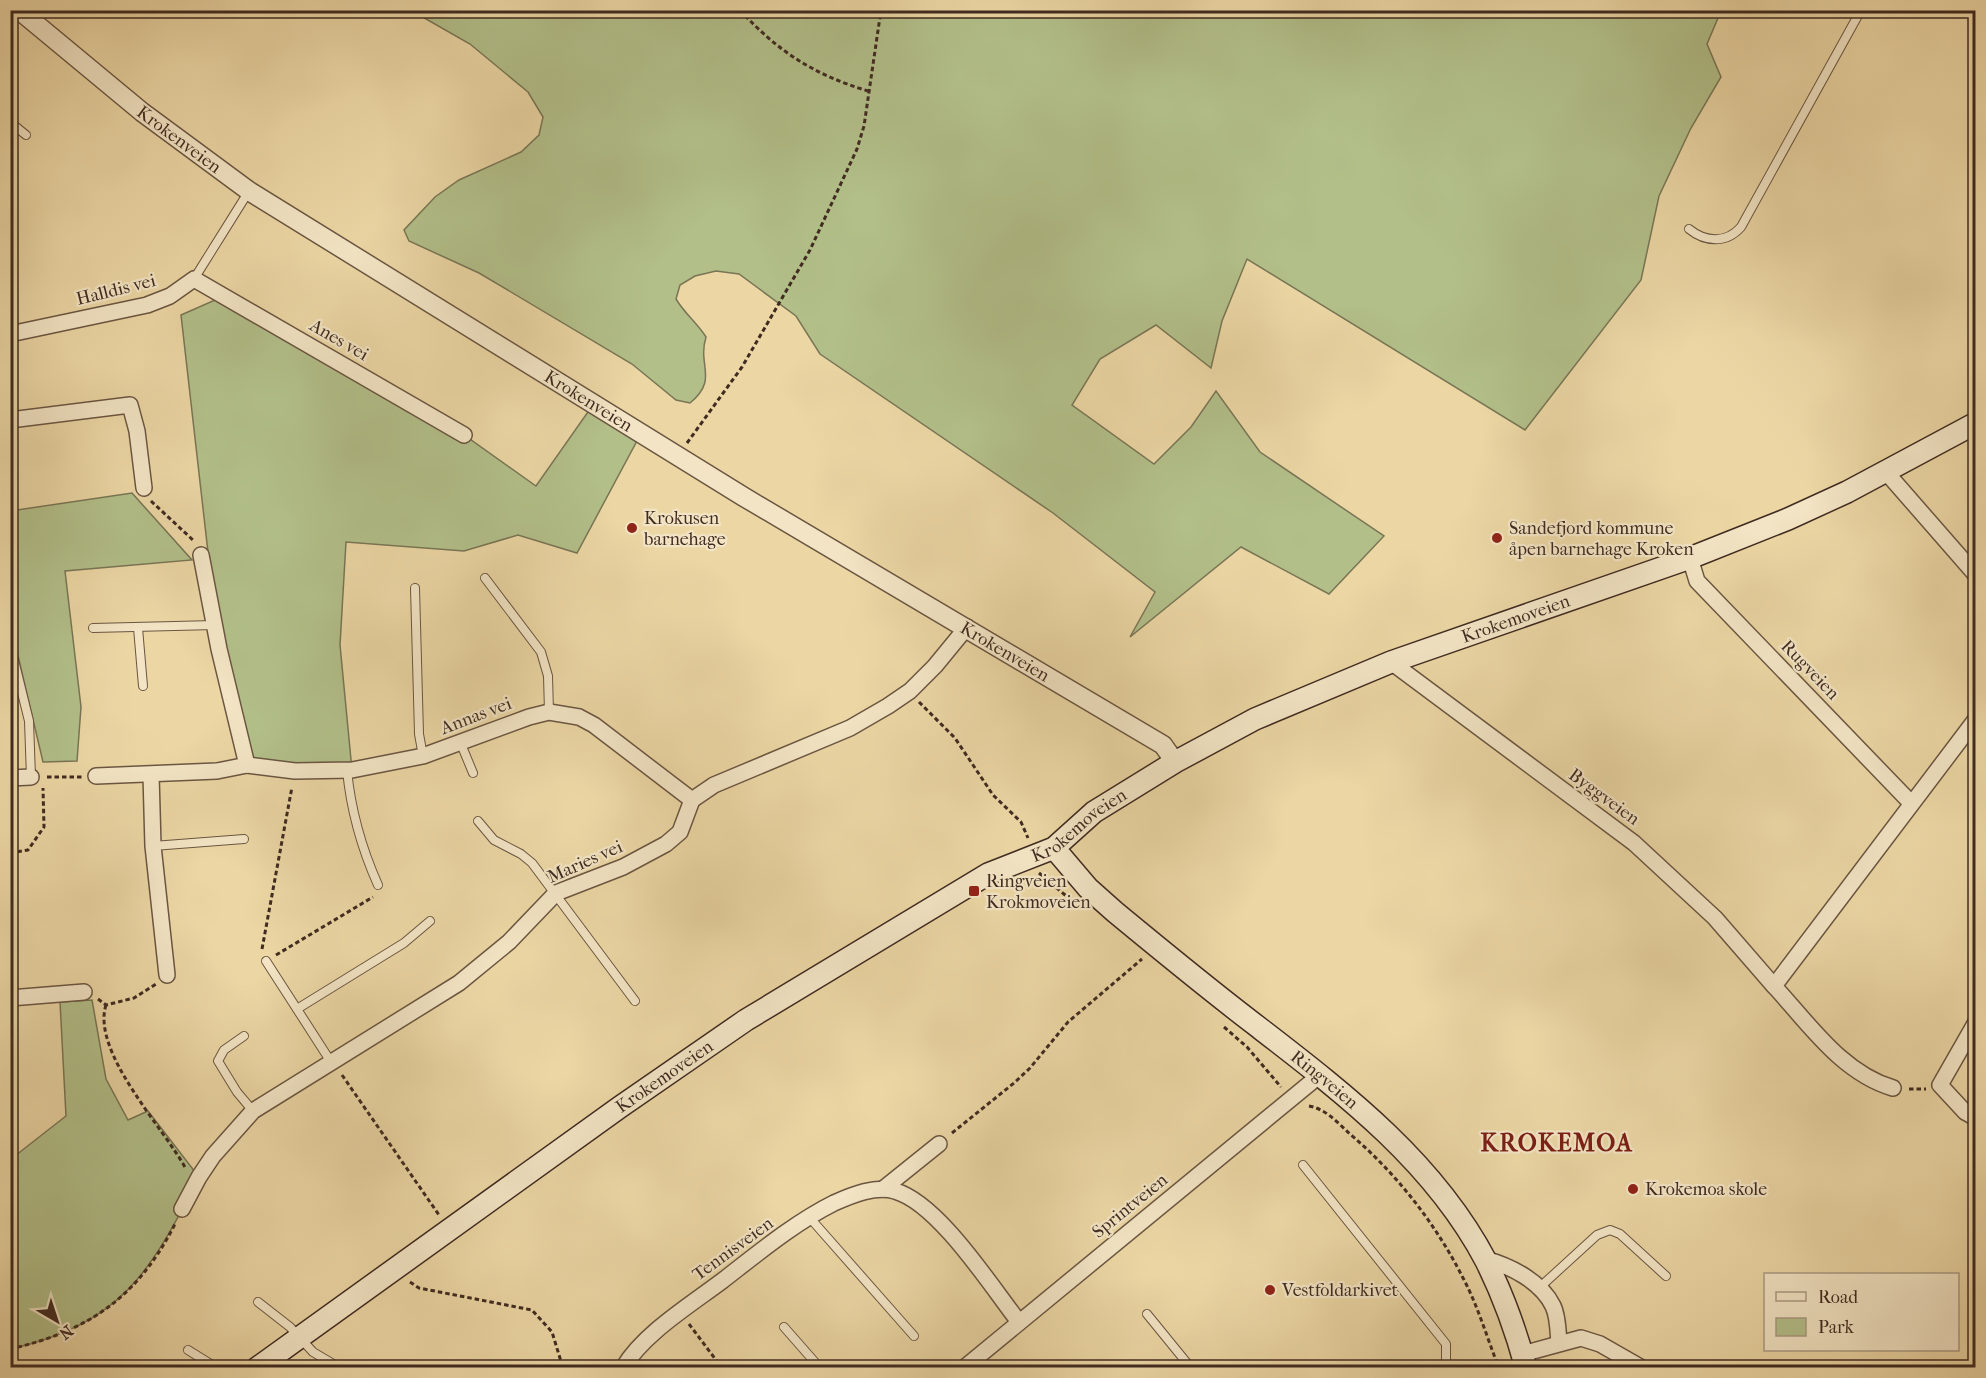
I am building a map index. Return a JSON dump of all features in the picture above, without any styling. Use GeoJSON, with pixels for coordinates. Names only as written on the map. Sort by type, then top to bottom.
{"type":"FeatureCollection","features":[{"type":"Feature","properties":{"kind":"main road","name":"Krokemoveien"},"geometry":{"type":"LineString","coordinates":[[257,1368],[620,1107],[774,1002],[988,874],[1054,848],[1094,812],[1175,762],[1255,719],[1391,662],[1690,558],[1788,519],[1886,472],[1976,423]]}},
{"type":"Feature","properties":{"kind":"main road","name":"Ringveien"},"geometry":{"type":"LineString","coordinates":[[1054,848],[1081,880],[1115,912],[1320,1075],[1398,1143],[1443,1197],[1485,1259],[1498,1286],[1524,1361]]}},
{"type":"Feature","properties":{"kind":"street","name":"Krokenveien"},"geometry":{"type":"LineString","coordinates":[[20,10],[142,112],[249,191],[744,496],[1163,745],[1175,762]]}},
{"type":"Feature","properties":{"kind":"street","name":"Halldis vei"},"geometry":{"type":"LineString","coordinates":[[10,334],[147,305],[170,296],[194,279]]}},
{"type":"Feature","properties":{"kind":"street","name":"Anes vei"},"geometry":{"type":"LineString","coordinates":[[194,279],[464,435]]}},
{"type":"Feature","properties":{"kind":"street"},"geometry":{"type":"LineString","coordinates":[[10,420],[130,405],[137,431],[144,488]]}},
{"type":"Feature","properties":{"kind":"street"},"geometry":{"type":"LineString","coordinates":[[1886,472],[1976,575]]}},
{"type":"Feature","properties":{"kind":"street"},"geometry":{"type":"LineString","coordinates":[[201,555],[247,765]]}},
{"type":"Feature","properties":{"kind":"street","name":"Rugveien"},"geometry":{"type":"LineString","coordinates":[[1690,558],[1697,581],[1911,803]]}},
{"type":"Feature","properties":{"kind":"street"},"geometry":{"type":"LineString","coordinates":[[692,800],[714,785],[850,728],[910,691],[967,627]]}},
{"type":"Feature","properties":{"kind":"street","name":"Byggveien"},"geometry":{"type":"LineString","coordinates":[[1391,662],[1634,843],[1715,918],[1847,1065],[1874,1082],[1893,1088]]}},
{"type":"Feature","properties":{"kind":"street","name":"Annas vei"},"geometry":{"type":"LineString","coordinates":[[96,776],[217,771],[247,765],[295,771],[348,770],[392,764],[461,744],[529,717],[549,712],[579,717],[594,725],[692,800]]}},
{"type":"Feature","properties":{"kind":"street"},"geometry":{"type":"LineString","coordinates":[[1774,986],[1976,719]]}},
{"type":"Feature","properties":{"kind":"street"},"geometry":{"type":"LineString","coordinates":[[151,775],[153,846],[167,975]]}},
{"type":"Feature","properties":{"kind":"street"},"geometry":{"type":"LineString","coordinates":[[10,778],[37,777]]}},
{"type":"Feature","properties":{"kind":"street","name":"Maries vei"},"geometry":{"type":"LineString","coordinates":[[182,1209],[196,1181],[228,1137],[253,1111],[486,963],[556,893],[623,867],[666,844],[680,832],[692,800]]}},
{"type":"Feature","properties":{"kind":"street"},"geometry":{"type":"LineString","coordinates":[[10,998],[84,992]]}},
{"type":"Feature","properties":{"kind":"street"},"geometry":{"type":"LineString","coordinates":[[1976,1022],[1940,1086],[1959,1106],[1976,1118]]}},
{"type":"Feature","properties":{"kind":"street","name":"Sprintveien"},"geometry":{"type":"LineString","coordinates":[[964,1368],[1320,1075]]}},
{"type":"Feature","properties":{"kind":"street","name":"Tennisveien"},"geometry":{"type":"LineString","coordinates":[[883,1189],[939,1144]]}},
{"type":"Feature","properties":{"kind":"street","name":"Tennisveien"},"geometry":{"type":"LineString","coordinates":[[623,1368],[630,1355],[680,1312],[810,1218],[857,1193],[883,1189],[896,1191],[916,1201],[941,1224],[1019,1322]]}},
{"type":"Feature","properties":{"kind":"street"},"geometry":{"type":"LineString","coordinates":[[1485,1259],[1507,1265],[1521,1272],[1553,1305],[1559,1343]]}},
{"type":"Feature","properties":{"kind":"street"},"geometry":{"type":"LineString","coordinates":[[1524,1361],[1559,1343],[1581,1338],[1600,1344],[1622,1362],[1642,1368]]}},
{"type":"Feature","properties":{"kind":"lane"},"geometry":{"type":"LineString","coordinates":[[1689,229],[1702,237],[1716,240],[1731,237],[1741,227],[1861,10]]}},
{"type":"Feature","properties":{"kind":"lane"},"geometry":{"type":"LineString","coordinates":[[10,122],[26,135]]}},
{"type":"Feature","properties":{"kind":"lane","name":"Halldis vei"},"geometry":{"type":"LineString","coordinates":[[194,279],[249,191]]}},
{"type":"Feature","properties":{"kind":"lane"},"geometry":{"type":"LineString","coordinates":[[485,578],[541,652],[548,676],[549,712]]}},
{"type":"Feature","properties":{"kind":"lane"},"geometry":{"type":"LineString","coordinates":[[415,588],[419,734],[423,756]]}},
{"type":"Feature","properties":{"kind":"lane"},"geometry":{"type":"LineString","coordinates":[[93,628],[215,625]]}},
{"type":"Feature","properties":{"kind":"lane"},"geometry":{"type":"LineString","coordinates":[[138,628],[143,686]]}},
{"type":"Feature","properties":{"kind":"lane"},"geometry":{"type":"LineString","coordinates":[[10,644],[29,721],[37,777]]}},
{"type":"Feature","properties":{"kind":"lane"},"geometry":{"type":"LineString","coordinates":[[461,744],[473,773]]}},
{"type":"Feature","properties":{"kind":"lane"},"geometry":{"type":"LineString","coordinates":[[348,770],[351,807],[356,830],[378,885]]}},
{"type":"Feature","properties":{"kind":"lane"},"geometry":{"type":"LineString","coordinates":[[478,821],[494,840],[521,854],[556,893],[635,1001]]}},
{"type":"Feature","properties":{"kind":"lane"},"geometry":{"type":"LineString","coordinates":[[153,846],[244,839]]}},
{"type":"Feature","properties":{"kind":"lane"},"geometry":{"type":"LineString","coordinates":[[297,1010],[404,943],[430,921]]}},
{"type":"Feature","properties":{"kind":"lane"},"geometry":{"type":"LineString","coordinates":[[266,961],[331,1062]]}},
{"type":"Feature","properties":{"kind":"lane"},"geometry":{"type":"LineString","coordinates":[[244,1036],[224,1050],[218,1061],[237,1092],[253,1111]]}},
{"type":"Feature","properties":{"kind":"lane"},"geometry":{"type":"LineString","coordinates":[[1303,1165],[1446,1344],[1446,1368]]}},
{"type":"Feature","properties":{"kind":"lane"},"geometry":{"type":"LineString","coordinates":[[810,1218],[914,1336]]}},
{"type":"Feature","properties":{"kind":"lane"},"geometry":{"type":"LineString","coordinates":[[1538,1289],[1597,1235],[1610,1230],[1620,1234],[1666,1276]]}},
{"type":"Feature","properties":{"kind":"lane"},"geometry":{"type":"LineString","coordinates":[[258,1302],[280,1317],[313,1352],[340,1368]]}},
{"type":"Feature","properties":{"kind":"lane"},"geometry":{"type":"LineString","coordinates":[[1147,1314],[1191,1368]]}},
{"type":"Feature","properties":{"kind":"lane"},"geometry":{"type":"LineString","coordinates":[[784,1327],[820,1368]]}},
{"type":"Feature","properties":{"kind":"lane"},"geometry":{"type":"LineString","coordinates":[[188,1350],[217,1368]]}},
{"type":"Feature","properties":{"kind":"path"},"geometry":{"type":"LineString","coordinates":[[740,10],[797,60],[832,81],[868,92]]}},
{"type":"Feature","properties":{"kind":"path"},"geometry":{"type":"LineString","coordinates":[[679,454],[742,367],[810,250],[856,149],[864,126],[881,10]]}},
{"type":"Feature","properties":{"kind":"path"},"geometry":{"type":"LineString","coordinates":[[144,488],[150,500],[193,540],[201,555]]}},
{"type":"Feature","properties":{"kind":"path"},"geometry":{"type":"LineString","coordinates":[[910,691],[955,738],[993,795],[1021,822],[1029,840]]}},
{"type":"Feature","properties":{"kind":"path"},"geometry":{"type":"LineString","coordinates":[[295,771],[262,945],[266,961],[376,895],[378,885]]}},
{"type":"Feature","properties":{"kind":"path"},"geometry":{"type":"LineString","coordinates":[[10,853],[28,850],[44,827],[37,777],[96,776]]}},
{"type":"Feature","properties":{"kind":"path"},"geometry":{"type":"LineString","coordinates":[[939,1144],[1014,1083],[1030,1068],[1068,1022],[1142,959]]}},
{"type":"Feature","properties":{"kind":"path"},"geometry":{"type":"LineString","coordinates":[[106,1005],[134,998],[167,975]]}},
{"type":"Feature","properties":{"kind":"path"},"geometry":{"type":"LineString","coordinates":[[84,992],[93,994],[106,1005]]}},
{"type":"Feature","properties":{"kind":"path"},"geometry":{"type":"LineString","coordinates":[[106,1005],[102,1018],[114,1058],[137,1096],[196,1181]]}},
{"type":"Feature","properties":{"kind":"path"},"geometry":{"type":"LineString","coordinates":[[331,1062],[450,1230]]}},
{"type":"Feature","properties":{"kind":"path"},"geometry":{"type":"LineString","coordinates":[[1893,1088],[1921,1090],[1940,1086]]}},
{"type":"Feature","properties":{"kind":"path"},"geometry":{"type":"LineString","coordinates":[[1303,1104],[1320,1108],[1365,1146],[1394,1176],[1448,1253],[1473,1299],[1498,1368]]}},
{"type":"Feature","properties":{"kind":"path"},"geometry":{"type":"LineString","coordinates":[[10,1349],[60,1335],[90,1321],[112,1306],[148,1268],[182,1209]]}},
{"type":"Feature","properties":{"kind":"path"},"geometry":{"type":"LineString","coordinates":[[406,1261],[410,1282],[419,1288],[532,1310],[552,1332],[563,1368]]}},
{"type":"Feature","properties":{"kind":"path"},"geometry":{"type":"LineString","coordinates":[[1473,1299],[1483,1293]]}},
{"type":"Feature","properties":{"kind":"path"},"geometry":{"type":"LineString","coordinates":[[680,1312],[722,1368]]}},
{"type":"Feature","properties":{"kind":"green space"},"geometry":{"type":"Polygon","coordinates":[[[412,11],[1721,11],[1707,44],[1721,77],[1691,128],[1659,196],[1641,280],[1525,430],[1247,259],[1222,321],[1211,368],[1156,325],[1100,359],[1072,405],[1154,464],[1191,427],[1216,391],[1260,452],[1384,536],[1329,594],[1241,547],[1130,637],[1155,592],[1053,513],[820,354],[796,316],[739,274],[716,271],[695,276],[680,285],[676,299],[706,337],[705,379],[699,394],[690,403],[676,400],[632,364],[479,273],[409,241],[404,230],[435,197],[459,180],[521,152],[539,135],[543,117],[528,92],[470,44],[412,11]]]}},
{"type":"Feature","properties":{"kind":"green space"},"geometry":{"type":"Polygon","coordinates":[[[224,296],[464,435],[536,486],[590,409],[638,439],[577,553],[518,535],[464,551],[346,542],[340,645],[352,770],[247,765],[219,649],[181,315],[224,296]]]}},
{"type":"Feature","properties":{"kind":"green space"},"geometry":{"type":"Polygon","coordinates":[[[132,493],[192,560],[65,571],[81,707],[77,761],[43,762],[11,626],[11,509],[132,493]]]}},
{"type":"Feature","properties":{"kind":"green space"},"geometry":{"type":"Polygon","coordinates":[[[92,1000],[106,1079],[128,1120],[148,1111],[199,1177],[165,1241],[128,1289],[106,1308],[80,1325],[49,1338],[11,1349],[11,1159],[66,1116],[60,1002],[92,1000]]]}},
{"type":"Feature","properties":{"kind":"place","name":"Krokusen barnehage"},"geometry":{"type":"Point","coordinates":[632,528]}},
{"type":"Feature","properties":{"kind":"place","name":"Sandefjord kommune åpen barnehage Kroken"},"geometry":{"type":"Point","coordinates":[1497,538]}},
{"type":"Feature","properties":{"kind":"place","name":"Ringveien Krokmoveien"},"geometry":{"type":"Point","coordinates":[974,891]}},
{"type":"Feature","properties":{"kind":"place","name":"Krokemoa skole"},"geometry":{"type":"Point","coordinates":[1633,1189]}},
{"type":"Feature","properties":{"kind":"place","name":"Vestfoldarkivet"},"geometry":{"type":"Point","coordinates":[1270,1290]}},
{"type":"Feature","properties":{"kind":"district","name":"KROKEMOA"},"geometry":{"type":"Point","coordinates":[1557,1143]}}]}
